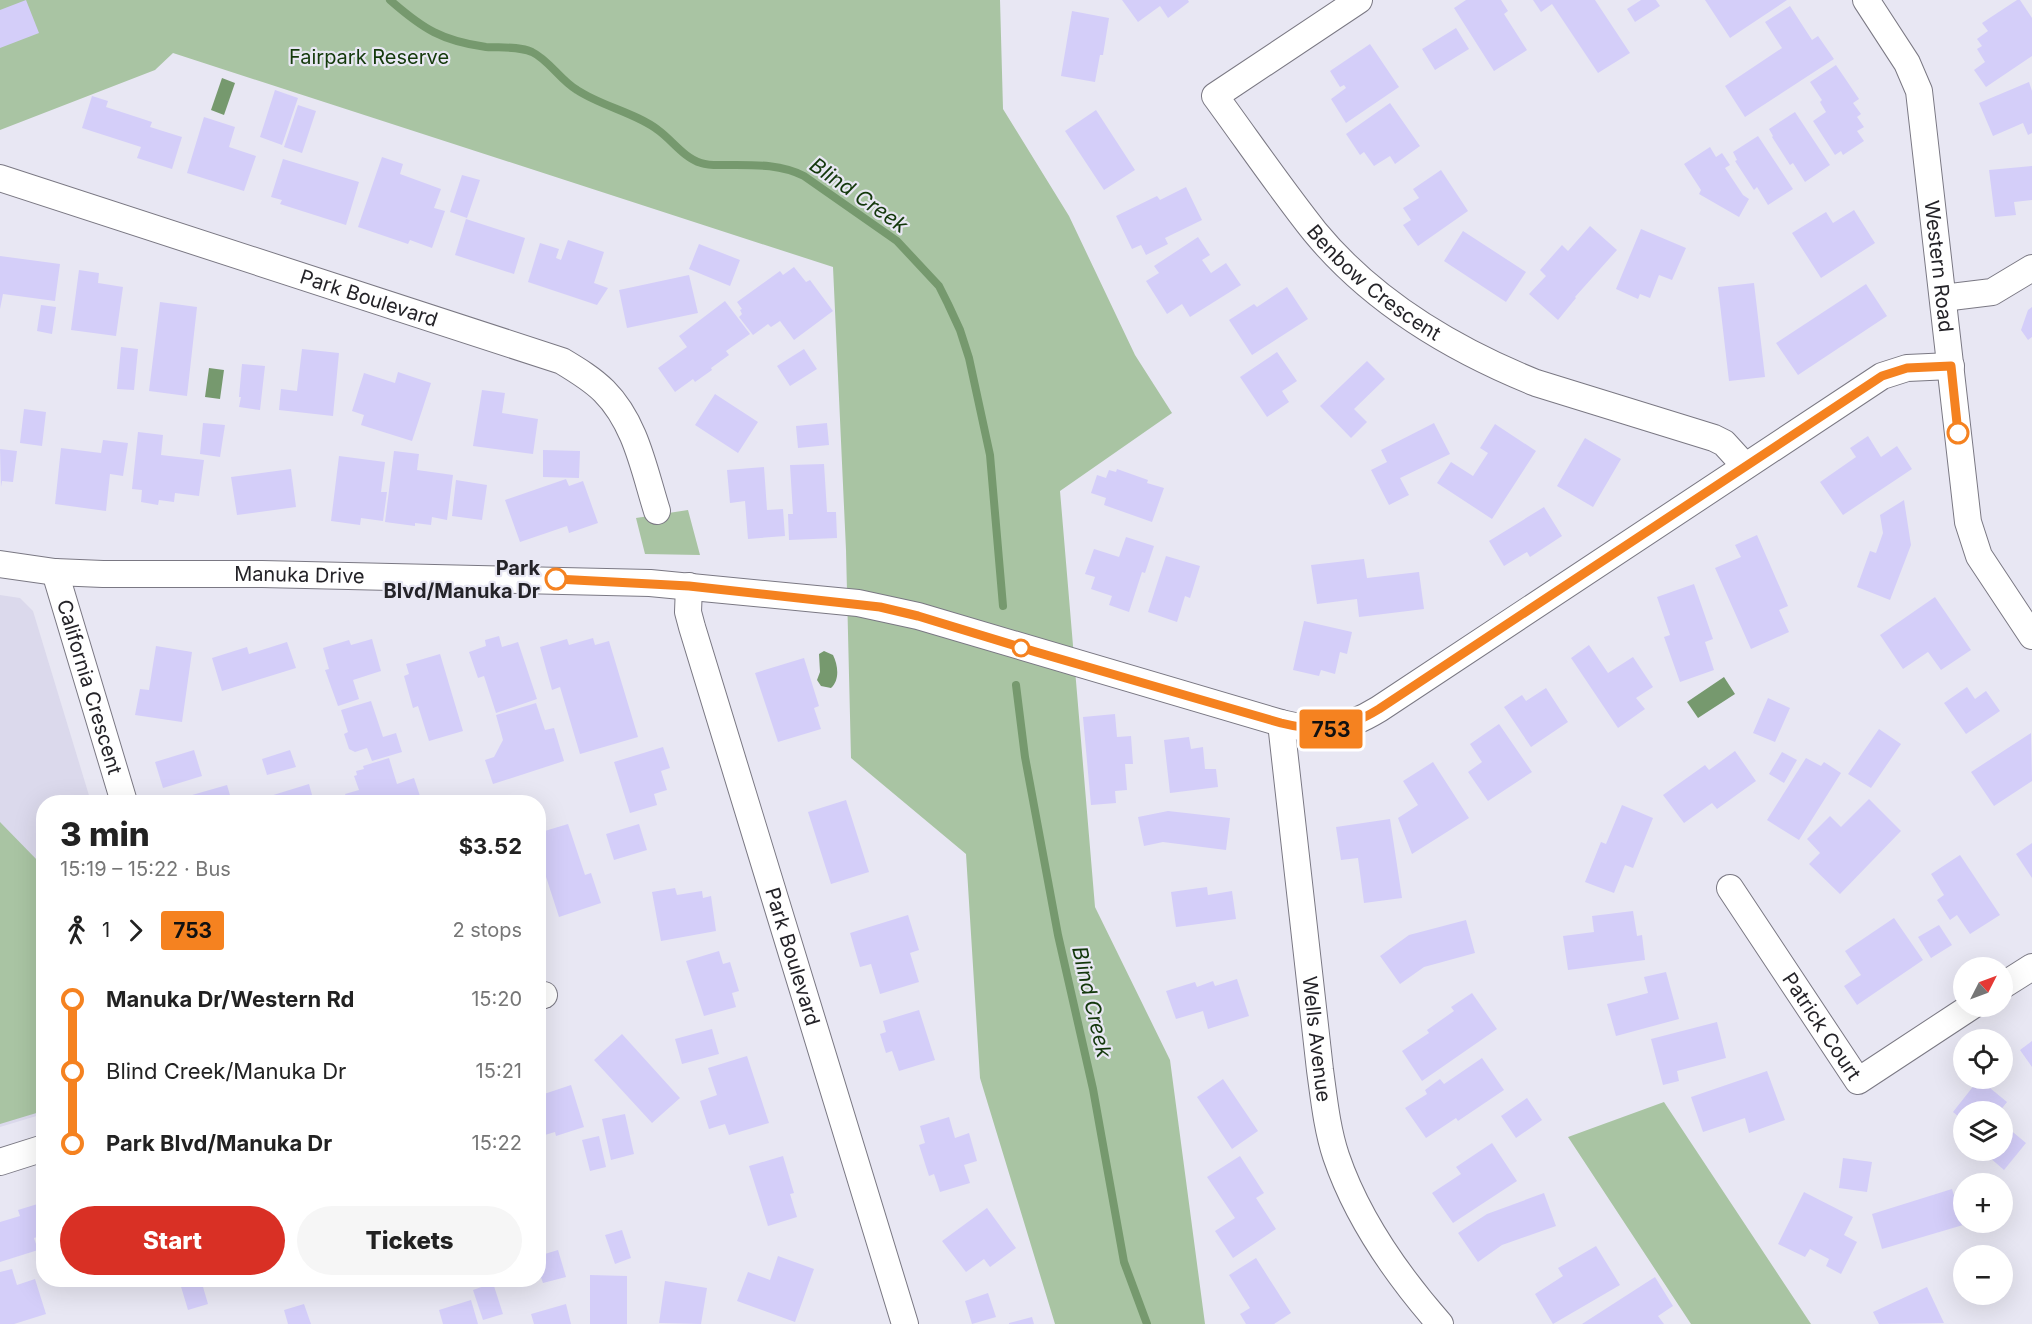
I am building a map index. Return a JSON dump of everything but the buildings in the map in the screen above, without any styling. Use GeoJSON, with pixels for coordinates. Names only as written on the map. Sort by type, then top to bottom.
{"type":"FeatureCollection","features":[{"type":"Feature","properties":{"kind":"street","name":"Benbow Crescent"},"geometry":{"type":"LineString","coordinates":[[1359,0],[1215,96],[1316,233],[1360,277],[1431,331],[1491,363],[1536,383],[1703,433],[1724,444],[1745,466]]}},
{"type":"Feature","properties":{"kind":"street","name":"Western Road"},"geometry":{"type":"LineString","coordinates":[[1866,0],[1906,63],[1919,91],[1968,522],[1972,538],[1979,556],[2032,636]]}},
{"type":"Feature","properties":{"kind":"street","name":"Park Boulevard"},"geometry":{"type":"LineString","coordinates":[[0,178],[562,361],[606,392],[628,423],[657,511]]}},
{"type":"Feature","properties":{"kind":"street"},"geometry":{"type":"LineString","coordinates":[[1943,298],[1992,292],[2032,268]]}},
{"type":"Feature","properties":{"kind":"street","name":"Manuka Drive"},"geometry":{"type":"LineString","coordinates":[[0,564],[55,572],[149,575],[252,574],[380,578],[553,579],[689,586],[880,607],[918,616],[1281,723],[1326,730],[1361,720],[1882,376],[1907,368],[1951,366]]}},
{"type":"Feature","properties":{"kind":"street","name":"California Crescent"},"geometry":{"type":"LineString","coordinates":[[55,572],[122,795]]}},
{"type":"Feature","properties":{"kind":"street","name":"Park Boulevard"},"geometry":{"type":"LineString","coordinates":[[689,586],[688,612],[692,627],[905,1324]]}},
{"type":"Feature","properties":{"kind":"street","name":"Wells Avenue"},"geometry":{"type":"LineString","coordinates":[[1281,723],[1320,1070],[1336,1155],[1355,1202],[1383,1249],[1414,1295],[1440,1324]]}},
{"type":"Feature","properties":{"kind":"street","name":"Patrick Court"},"geometry":{"type":"LineString","coordinates":[[1730,888],[1858,1081],[1955,1017]]}},
{"type":"Feature","properties":{"kind":"street"},"geometry":{"type":"LineString","coordinates":[[2013,979],[2032,967]]}},
{"type":"Feature","properties":{"kind":"street"},"geometry":{"type":"LineString","coordinates":[[0,1162],[36,1151]]}},
{"type":"Feature","properties":{"kind":"shaded area"},"geometry":{"type":"Polygon","coordinates":[[[222,78],[235,83],[224,115],[211,110],[222,78]]]}},
{"type":"Feature","properties":{"kind":"shaded area"},"geometry":{"type":"Polygon","coordinates":[[[209,368],[224,370],[220,399],[205,397],[209,368]]]}},
{"type":"Feature","properties":{"kind":"shaded area"},"geometry":{"type":"Polygon","coordinates":[[[0,595],[20,598],[33,611],[89,795],[36,795],[36,1116],[0,1127],[0,595]]]}},
{"type":"Feature","properties":{"kind":"shaded area"},"geometry":{"type":"Polygon","coordinates":[[[824,651],[833,655],[837,668],[836,681],[831,688],[821,686],[817,680],[820,672],[819,654],[824,651]]]}},
{"type":"Feature","properties":{"kind":"shaded area"},"geometry":{"type":"Polygon","coordinates":[[[1724,677],[1735,694],[1698,718],[1687,702],[1724,677]]]}},
{"type":"Feature","properties":{"kind":"green space","name":"Fairpark Reserve"},"geometry":{"type":"Polygon","coordinates":[[[0,0],[1000,0],[1003,109],[1069,216],[1135,355],[1172,413],[1060,491],[1095,907],[1170,1060],[1205,1324],[1055,1324],[980,1078],[966,854],[851,758],[846,550],[833,267],[173,53],[155,70],[0,130],[0,0]]]}},
{"type":"Feature","properties":{"kind":"green space"},"geometry":{"type":"Polygon","coordinates":[[[688,510],[700,555],[645,554],[636,518],[688,510]]]}},
{"type":"Feature","properties":{"kind":"green space"},"geometry":{"type":"Polygon","coordinates":[[[0,822],[36,859],[36,1113],[0,1124],[0,822]]]}},
{"type":"Feature","properties":{"kind":"green space"},"geometry":{"type":"Polygon","coordinates":[[[1664,1102],[1811,1324],[1691,1324],[1568,1137],[1664,1102]]]}},
{"type":"Feature","properties":{"kind":"waterway","name":"Blind Creek"},"geometry":{"type":"LineString","coordinates":[[390,0],[423,26],[445,37],[486,47],[515,48],[532,52],[577,90],[649,124],[695,161],[711,165],[777,167],[804,176],[897,241],[939,286],[960,330],[969,358],[990,455],[1003,606]]}},
{"type":"Feature","properties":{"kind":"waterway","name":"Blind Creek"},"geometry":{"type":"LineString","coordinates":[[1016,685],[1025,757],[1058,935],[1093,1089],[1124,1262],[1147,1324]]}},
{"type":"Feature","properties":{"kind":"bus line","name":"753"},"geometry":{"type":"LineString","coordinates":[[556,579],[689,586],[880,607],[918,616],[1281,723],[1326,730],[1350,725],[1379,709],[1891,371],[1951,366],[1958,433]]}},
{"type":"Feature","properties":{"kind":"place","name":"Park Blvd/Manuka Dr"},"geometry":{"type":"Point","coordinates":[556,579]}}]}
